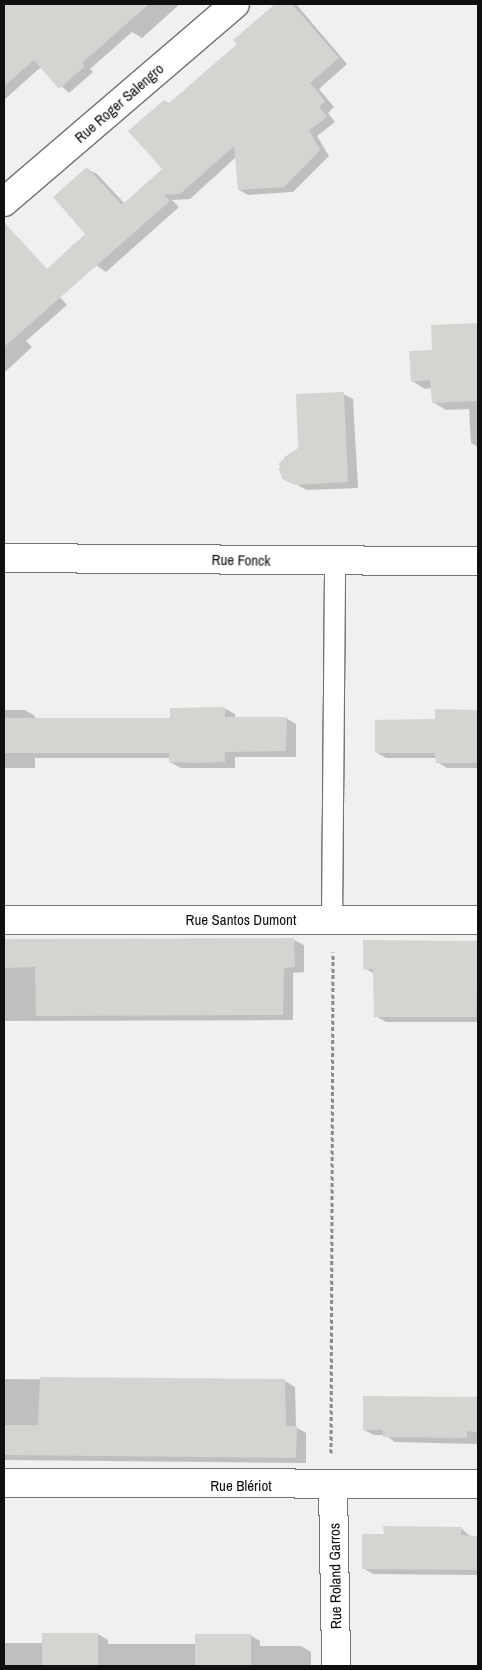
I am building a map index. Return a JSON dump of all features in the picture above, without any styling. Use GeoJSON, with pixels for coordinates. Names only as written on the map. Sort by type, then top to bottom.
{"type":"FeatureCollection","features":[{"type":"Feature","properties":{"kind":"street","name":"Rue Roger Salengro"},"geometry":{"type":"LineString","coordinates":[[4,202],[235,4]]}},
{"type":"Feature","properties":{"kind":"street","name":"Rue Fonck"},"geometry":{"type":"LineString","coordinates":[[4,558],[478,561]]}},
{"type":"Feature","properties":{"kind":"street","name":"Rue Santos Dumont"},"geometry":{"type":"LineString","coordinates":[[4,920],[478,920]]}},
{"type":"Feature","properties":{"kind":"street","name":"Rue Blériot"},"geometry":{"type":"LineString","coordinates":[[4,1483],[333,1486],[478,1484]]}},
{"type":"Feature","properties":{"kind":"street","name":"Rue Roland Garros"},"geometry":{"type":"LineString","coordinates":[[333,1486],[336,1666]]}},
{"type":"Feature","properties":{"kind":"lane"},"geometry":{"type":"LineString","coordinates":[[332,920],[335,561]]}},
{"type":"Feature","properties":{"kind":"path"},"geometry":{"type":"LineString","coordinates":[[332,920],[333,1486]]}},
{"type":"Feature","properties":{"kind":"building"},"geometry":{"type":"Polygon","coordinates":[[[4,4],[149,4],[82,63],[85,66],[59,89],[34,60],[4,86],[4,4]]]}},
{"type":"Feature","properties":{"kind":"building"},"geometry":{"type":"Polygon","coordinates":[[[275,4],[292,4],[339,58],[310,83],[325,101],[319,107],[327,117],[309,130],[320,150],[284,187],[238,190],[234,146],[180,194],[164,195],[170,201],[4,347],[4,222],[47,269],[85,234],[53,197],[87,167],[121,204],[124,203],[162,169],[128,131],[164,100],[168,104],[237,44],[233,40],[275,4]]]}},
{"type":"Feature","properties":{"kind":"building"},"geometry":{"type":"Polygon","coordinates":[[[478,323],[478,401],[432,403],[430,380],[411,382],[409,351],[432,350],[431,325],[478,323]]]}},
{"type":"Feature","properties":{"kind":"building"},"geometry":{"type":"Polygon","coordinates":[[[344,392],[348,482],[295,485],[282,479],[279,463],[298,448],[296,394],[344,392]]]}},
{"type":"Feature","properties":{"kind":"building"},"geometry":{"type":"Polygon","coordinates":[[[225,707],[225,717],[287,717],[286,751],[225,752],[225,762],[197,763],[169,762],[169,753],[4,753],[4,718],[170,718],[170,708],[225,707]]]}},
{"type":"Feature","properties":{"kind":"building"},"geometry":{"type":"Polygon","coordinates":[[[435,709],[478,710],[478,763],[436,763],[435,753],[375,753],[375,720],[435,719],[435,709]]]}},
{"type":"Feature","properties":{"kind":"building"},"geometry":{"type":"Polygon","coordinates":[[[294,938],[295,967],[284,968],[283,1015],[36,1016],[35,967],[4,968],[4,939],[294,938]]]}},
{"type":"Feature","properties":{"kind":"building"},"geometry":{"type":"Polygon","coordinates":[[[363,940],[478,941],[476,1017],[374,1017],[373,969],[363,969],[363,940]]]}},
{"type":"Feature","properties":{"kind":"building"},"geometry":{"type":"Polygon","coordinates":[[[40,1377],[285,1379],[286,1426],[297,1426],[296,1458],[4,1455],[4,1425],[38,1425],[40,1377]]]}},
{"type":"Feature","properties":{"kind":"building"},"geometry":{"type":"Polygon","coordinates":[[[363,1396],[478,1397],[478,1432],[467,1431],[467,1438],[383,1437],[383,1430],[363,1430],[363,1396]]]}},
{"type":"Feature","properties":{"kind":"building"},"geometry":{"type":"Polygon","coordinates":[[[383,1526],[462,1527],[461,1535],[478,1536],[478,1570],[362,1569],[362,1534],[384,1534],[383,1526]]]}},
{"type":"Feature","properties":{"kind":"building"},"geometry":{"type":"Polygon","coordinates":[[[42,1633],[98,1633],[98,1666],[42,1666],[42,1633]]]}},
{"type":"Feature","properties":{"kind":"building"},"geometry":{"type":"Polygon","coordinates":[[[195,1634],[251,1634],[251,1666],[195,1666],[195,1634]]]}}]}
